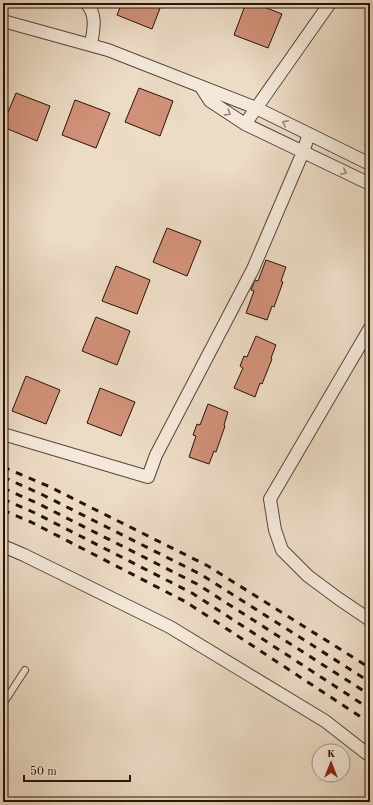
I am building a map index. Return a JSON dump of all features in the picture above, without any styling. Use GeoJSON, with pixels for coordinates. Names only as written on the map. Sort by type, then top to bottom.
{"type":"FeatureCollection","features":[{"type":"Feature","properties":{"kind":"street"},"geometry":{"type":"LineString","coordinates":[[86,3],[92,10],[94,17],[91,45]]}},
{"type":"Feature","properties":{"kind":"street"},"geometry":{"type":"LineString","coordinates":[[245,124],[330,3]]}},
{"type":"Feature","properties":{"kind":"street"},"geometry":{"type":"LineString","coordinates":[[3,21],[108,50],[256,108],[370,164]]}},
{"type":"Feature","properties":{"kind":"street"},"geometry":{"type":"LineString","coordinates":[[201,87],[210,101],[245,124],[370,184]]}},
{"type":"Feature","properties":{"kind":"street"},"geometry":{"type":"LineString","coordinates":[[3,434],[148,477],[156,455],[253,269],[303,152],[309,134]]}},
{"type":"Feature","properties":{"kind":"street"},"geometry":{"type":"LineString","coordinates":[[370,328],[270,499],[275,530],[282,550],[308,576],[370,620]]}},
{"type":"Feature","properties":{"kind":"street"},"geometry":{"type":"LineString","coordinates":[[3,546],[170,627],[325,721],[370,756]]}},
{"type":"Feature","properties":{"kind":"lane"},"geometry":{"type":"LineString","coordinates":[[3,704],[25,670]]}},
{"type":"Feature","properties":{"kind":"building"},"geometry":{"type":"Polygon","coordinates":[[[122,3],[162,3],[152,29],[117,15],[122,3]]]}},
{"type":"Feature","properties":{"kind":"building"},"geometry":{"type":"Polygon","coordinates":[[[246,3],[254,3],[282,14],[268,48],[234,35],[246,3]]]}},
{"type":"Feature","properties":{"kind":"building"},"geometry":{"type":"Polygon","coordinates":[[[139,88],[173,101],[160,136],[125,122],[139,88]]]}},
{"type":"Feature","properties":{"kind":"building"},"geometry":{"type":"Polygon","coordinates":[[[16,93],[50,106],[37,141],[3,127],[16,93]]]}},
{"type":"Feature","properties":{"kind":"building"},"geometry":{"type":"Polygon","coordinates":[[[75,100],[110,113],[96,148],[62,135],[75,100]]]}},
{"type":"Feature","properties":{"kind":"building"},"geometry":{"type":"Polygon","coordinates":[[[167,228],[201,241],[187,276],[153,262],[167,228]]]}},
{"type":"Feature","properties":{"kind":"building"},"geometry":{"type":"Polygon","coordinates":[[[266,260],[286,267],[281,281],[283,282],[274,307],[272,306],[267,320],[246,313],[254,291],[251,290],[255,280],[258,281],[266,260]]]}},
{"type":"Feature","properties":{"kind":"building"},"geometry":{"type":"Polygon","coordinates":[[[116,266],[150,280],[137,314],[102,301],[116,266]]]}},
{"type":"Feature","properties":{"kind":"building"},"geometry":{"type":"Polygon","coordinates":[[[96,317],[130,331],[117,365],[82,351],[96,317]]]}},
{"type":"Feature","properties":{"kind":"building"},"geometry":{"type":"Polygon","coordinates":[[[256,336],[276,345],[262,384],[260,383],[255,397],[234,388],[243,368],[240,366],[244,356],[247,357],[256,336]]]}},
{"type":"Feature","properties":{"kind":"building"},"geometry":{"type":"Polygon","coordinates":[[[26,376],[60,390],[46,424],[12,411],[26,376]]]}},
{"type":"Feature","properties":{"kind":"building"},"geometry":{"type":"Polygon","coordinates":[[[100,388],[135,402],[121,436],[87,423],[100,388]]]}},
{"type":"Feature","properties":{"kind":"building"},"geometry":{"type":"Polygon","coordinates":[[[208,404],[228,412],[216,452],[214,451],[209,464],[189,457],[196,436],[193,435],[197,424],[200,425],[208,404]]]}},
{"type":"Feature","properties":{"kind":"railway"},"geometry":{"type":"LineString","coordinates":[[3,467],[48,486],[208,566],[370,668]]}},
{"type":"Feature","properties":{"kind":"railway"},"geometry":{"type":"LineString","coordinates":[[3,477],[43,495],[202,575],[370,682]]}},
{"type":"Feature","properties":{"kind":"railway"},"geometry":{"type":"LineString","coordinates":[[3,488],[39,504],[197,584],[370,695]]}},
{"type":"Feature","properties":{"kind":"railway"},"geometry":{"type":"LineString","coordinates":[[3,499],[35,513],[192,593],[370,709]]}},
{"type":"Feature","properties":{"kind":"railway"},"geometry":{"type":"LineString","coordinates":[[3,510],[31,522],[186,602],[370,723]]}}]}
